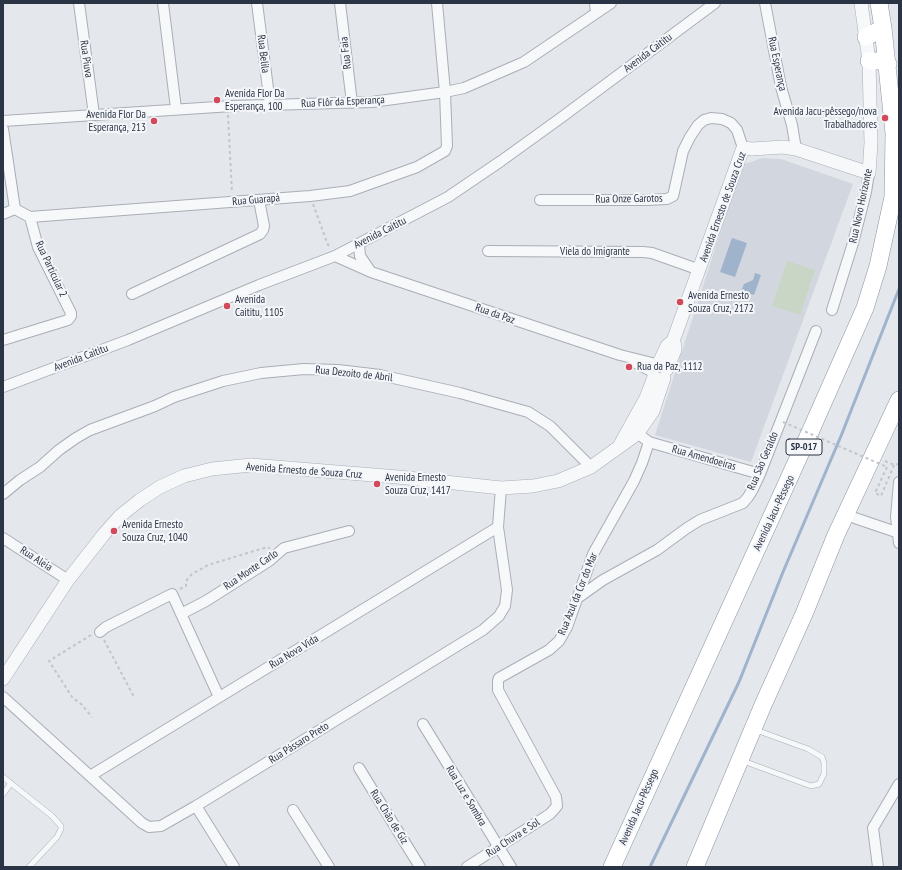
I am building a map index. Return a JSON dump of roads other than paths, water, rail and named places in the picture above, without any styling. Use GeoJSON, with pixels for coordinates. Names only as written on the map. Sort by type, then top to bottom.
{"type":"FeatureCollection","features":[{"type":"Feature","properties":{"kind":"highway","name":"Avenida Jacu-Pêssego"},"geometry":{"type":"LineString","coordinates":[[612,867],[812,430],[865,308],[878,266],[893,197],[894,134],[888,64],[879,3]]}},
{"type":"Feature","properties":{"kind":"highway"},"geometry":{"type":"LineString","coordinates":[[866,37],[883,28]]}},
{"type":"Feature","properties":{"kind":"highway"},"geometry":{"type":"LineString","coordinates":[[869,61],[880,61],[888,64]]}},
{"type":"Feature","properties":{"kind":"highway"},"geometry":{"type":"LineString","coordinates":[[695,867],[846,514],[899,400]]}},
{"type":"Feature","properties":{"kind":"street","name":"Rua Piuva"},"geometry":{"type":"LineString","coordinates":[[79,3],[94,115]]}},
{"type":"Feature","properties":{"kind":"street"},"geometry":{"type":"LineString","coordinates":[[164,3],[176,109]]}},
{"type":"Feature","properties":{"kind":"street","name":"Rua Belila"},"geometry":{"type":"LineString","coordinates":[[257,3],[270,104]]}},
{"type":"Feature","properties":{"kind":"street","name":"Rua Faia"},"geometry":{"type":"LineString","coordinates":[[340,3],[352,103]]}},
{"type":"Feature","properties":{"kind":"street"},"geometry":{"type":"LineString","coordinates":[[437,3],[445,92]]}},
{"type":"Feature","properties":{"kind":"street"},"geometry":{"type":"LineString","coordinates":[[595,3],[596,13]]}},
{"type":"Feature","properties":{"kind":"street","name":"Rua Flôr da Esperança"},"geometry":{"type":"LineString","coordinates":[[3,121],[227,106],[372,102],[445,92],[464,88],[524,62],[611,3]]}},
{"type":"Feature","properties":{"kind":"street","name":"Avenida Caititu"},"geometry":{"type":"LineString","coordinates":[[3,387],[128,340],[259,285],[335,256],[448,197],[562,117],[715,3]]}},
{"type":"Feature","properties":{"kind":"street","name":"Rua Esperança"},"geometry":{"type":"LineString","coordinates":[[765,3],[796,149]]}},
{"type":"Feature","properties":{"kind":"street","name":"Rua Novo Horizonte"},"geometry":{"type":"LineString","coordinates":[[832,310],[853,243],[869,173],[871,143],[869,61],[861,3]]}},
{"type":"Feature","properties":{"kind":"street","name":"Rua Guarapá"},"geometry":{"type":"LineString","coordinates":[[15,209],[30,216],[259,200],[350,191],[402,173],[445,151],[447,146],[445,92]]}},
{"type":"Feature","properties":{"kind":"street","name":"Rua Onze Garotos"},"geometry":{"type":"LineString","coordinates":[[540,200],[667,199],[672,196],[674,192],[683,151],[690,137],[704,120],[710,118],[722,119],[731,124],[737,130],[743,148]]}},
{"type":"Feature","properties":{"kind":"street"},"geometry":{"type":"LineString","coordinates":[[3,129],[15,209],[3,214]]}},
{"type":"Feature","properties":{"kind":"street","name":"Avenida Ernesto de Souza Cruz"},"geometry":{"type":"LineString","coordinates":[[3,679],[68,580],[104,534],[120,516],[140,500],[160,487],[178,479],[212,469],[251,465],[501,488],[533,486],[558,481],[591,468],[619,447],[653,411],[659,370],[667,346],[673,341],[743,148],[752,149],[783,147],[796,149],[869,173]]}},
{"type":"Feature","properties":{"kind":"street"},"geometry":{"type":"LineString","coordinates":[[132,294],[260,234],[264,226],[259,200]]}},
{"type":"Feature","properties":{"kind":"street","name":"Rua Particular 2"},"geometry":{"type":"LineString","coordinates":[[3,340],[68,320],[71,316],[71,313],[38,247],[30,216]]}},
{"type":"Feature","properties":{"kind":"street"},"geometry":{"type":"LineString","coordinates":[[359,244],[360,256],[371,272]]}},
{"type":"Feature","properties":{"kind":"street","name":"Viela do Imigrante"},"geometry":{"type":"LineString","coordinates":[[488,251],[643,252],[652,253],[700,270]]}},
{"type":"Feature","properties":{"kind":"street","name":"Rua da Paz"},"geometry":{"type":"LineString","coordinates":[[335,256],[371,272],[620,355],[659,370]]}},
{"type":"Feature","properties":{"kind":"street","name":"Rua São Geraldo"},"geometry":{"type":"LineString","coordinates":[[579,597],[603,580],[657,550],[700,520],[742,503],[753,489],[760,474],[816,331]]}},
{"type":"Feature","properties":{"kind":"street","name":"Rua Dezoito de Abril"},"geometry":{"type":"LineString","coordinates":[[3,494],[20,480],[40,467],[70,442],[90,430],[155,406],[174,397],[223,381],[260,373],[304,369],[338,370],[380,376],[460,393],[528,412],[550,426],[591,468]]}},
{"type":"Feature","properties":{"kind":"street"},"geometry":{"type":"LineString","coordinates":[[634,431],[648,442]]}},
{"type":"Feature","properties":{"kind":"street","name":"Rua Amendoeiras"},"geometry":{"type":"LineString","coordinates":[[648,442],[760,474]]}},
{"type":"Feature","properties":{"kind":"street","name":"Rua Azul da Cor do Mar"},"geometry":{"type":"LineString","coordinates":[[557,806],[556,797],[498,690],[497,685],[499,678],[536,659],[549,650],[559,641],[568,627],[593,554],[634,481],[648,442]]}},
{"type":"Feature","properties":{"kind":"street"},"geometry":{"type":"LineString","coordinates":[[899,482],[896,517],[899,536]]}},
{"type":"Feature","properties":{"kind":"street","name":"Rua Pássaro Preto"},"geometry":{"type":"LineString","coordinates":[[3,697],[146,826],[161,826],[483,630],[499,616],[504,606],[507,590],[498,527],[501,488]]}},
{"type":"Feature","properties":{"kind":"street"},"geometry":{"type":"LineString","coordinates":[[846,514],[899,536]]}},
{"type":"Feature","properties":{"kind":"street","name":"Rua Nova Vida"},"geometry":{"type":"LineString","coordinates":[[90,776],[498,527]]}},
{"type":"Feature","properties":{"kind":"street","name":"Rua Monte Carlo"},"geometry":{"type":"LineString","coordinates":[[181,614],[206,601],[269,561],[284,548],[349,531]]}},
{"type":"Feature","properties":{"kind":"street","name":"Rua Aleia"},"geometry":{"type":"LineString","coordinates":[[3,538],[68,580]]}},
{"type":"Feature","properties":{"kind":"street"},"geometry":{"type":"LineString","coordinates":[[100,632],[106,627],[172,594],[220,697]]}},
{"type":"Feature","properties":{"kind":"street","name":"Rua Luz e Sombra"},"geometry":{"type":"LineString","coordinates":[[423,724],[511,867]]}},
{"type":"Feature","properties":{"kind":"street","name":"Rua Chão de Giz"},"geometry":{"type":"LineString","coordinates":[[359,768],[420,867]]}},
{"type":"Feature","properties":{"kind":"street"},"geometry":{"type":"LineString","coordinates":[[878,867],[873,828],[899,784]]}},
{"type":"Feature","properties":{"kind":"street"},"geometry":{"type":"LineString","coordinates":[[196,806],[234,867]]}},
{"type":"Feature","properties":{"kind":"street","name":"Rua Chuva e Sol"},"geometry":{"type":"LineString","coordinates":[[467,867],[550,814],[557,806]]}},
{"type":"Feature","properties":{"kind":"street"},"geometry":{"type":"LineString","coordinates":[[293,810],[329,867]]}},
{"type":"Feature","properties":{"kind":"street"},"geometry":{"type":"LineString","coordinates":[[702,850],[703,867]]}},
{"type":"Feature","properties":{"kind":"lane"},"geometry":{"type":"LineString","coordinates":[[740,760],[811,786],[819,784],[824,774],[824,763],[822,757],[808,749],[782,738],[753,729]]}},
{"type":"Feature","properties":{"kind":"lane"},"geometry":{"type":"LineString","coordinates":[[3,777],[52,816],[61,827],[56,837],[29,867]]}},
{"type":"Feature","properties":{"kind":"lane"},"geometry":{"type":"LineString","coordinates":[[3,794],[11,783]]}},
{"type":"Feature","properties":{"kind":"water"},"geometry":{"type":"Polygon","coordinates":[[[732,238],[747,243],[735,277],[720,272],[732,238]]]}},
{"type":"Feature","properties":{"kind":"water"},"geometry":{"type":"Polygon","coordinates":[[[755,273],[761,275],[754,295],[741,291],[744,284],[753,280],[755,273]]]}},
{"type":"Feature","properties":{"kind":"waterway"},"geometry":{"type":"LineString","coordinates":[[650,867],[739,682],[783,572],[841,436],[899,289]]}},
{"type":"Feature","properties":{"kind":"place","name":"Avenida Flor Da Esperança, 100"},"geometry":{"type":"Point","coordinates":[217,100]}},
{"type":"Feature","properties":{"kind":"place","name":"Avenida Jacu-pêssego/nova Trabalhadores"},"geometry":{"type":"Point","coordinates":[885,118]}},
{"type":"Feature","properties":{"kind":"place","name":"Avenida Flor Da Esperança, 213"},"geometry":{"type":"Point","coordinates":[154,121]}},
{"type":"Feature","properties":{"kind":"place","name":"Avenida Ernesto Souza Cruz, 2172"},"geometry":{"type":"Point","coordinates":[680,302]}},
{"type":"Feature","properties":{"kind":"place","name":"Avenida Caititu, 1105"},"geometry":{"type":"Point","coordinates":[227,306]}},
{"type":"Feature","properties":{"kind":"place","name":"Rua da Paz, 1112"},"geometry":{"type":"Point","coordinates":[629,367]}},
{"type":"Feature","properties":{"kind":"place","name":"Avenida Ernesto Souza Cruz, 1417"},"geometry":{"type":"Point","coordinates":[377,484]}},
{"type":"Feature","properties":{"kind":"place","name":"Avenida Ernesto Souza Cruz, 1040"},"geometry":{"type":"Point","coordinates":[114,531]}}]}
